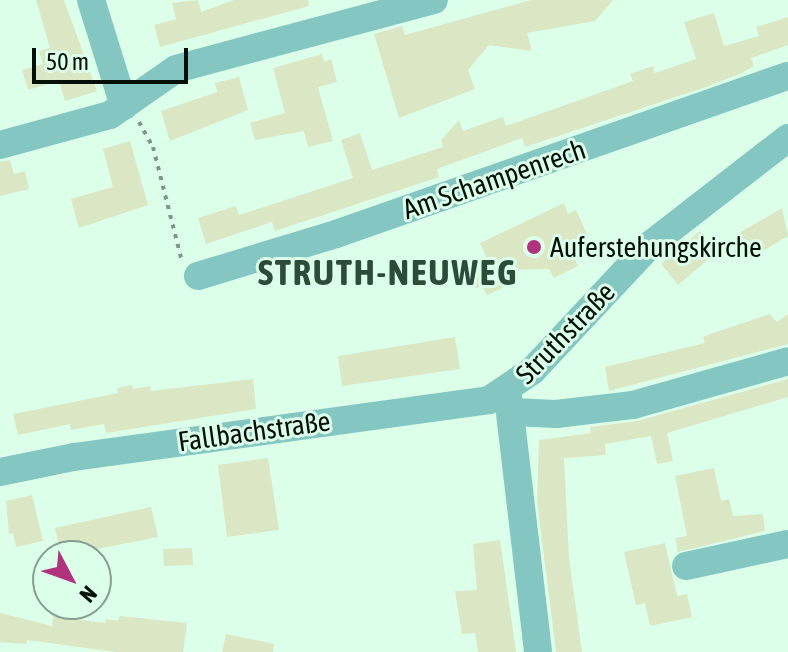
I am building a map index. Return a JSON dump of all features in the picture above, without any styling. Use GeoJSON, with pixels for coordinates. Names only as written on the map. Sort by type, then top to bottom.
{"type":"FeatureCollection","features":[{"type":"Feature","properties":{"kind":"street"},"geometry":{"type":"LineString","coordinates":[[91,0],[124,106]]}},
{"type":"Feature","properties":{"kind":"street"},"geometry":{"type":"LineString","coordinates":[[0,145],[80,125],[124,106],[176,69],[434,0]]}},
{"type":"Feature","properties":{"kind":"street","name":"Am Schampenrech"},"geometry":{"type":"LineString","coordinates":[[198,276],[336,234],[788,76]]}},
{"type":"Feature","properties":{"kind":"street","name":"Struthstraße"},"geometry":{"type":"LineString","coordinates":[[538,652],[510,402],[650,245],[788,138]]}},
{"type":"Feature","properties":{"kind":"street"},"geometry":{"type":"LineString","coordinates":[[510,402],[556,414],[633,405],[788,361]]}},
{"type":"Feature","properties":{"kind":"street","name":"Fallbachstraße"},"geometry":{"type":"LineString","coordinates":[[0,472],[104,452],[474,404],[510,402]]}},
{"type":"Feature","properties":{"kind":"street"},"geometry":{"type":"LineString","coordinates":[[686,566],[788,544]]}},
{"type":"Feature","properties":{"kind":"path"},"geometry":{"type":"LineString","coordinates":[[124,106],[149,136],[176,242]]}},
{"type":"Feature","properties":{"kind":"building"},"geometry":{"type":"Polygon","coordinates":[[[36,0],[64,0],[97,91],[65,101],[59,81],[28,90],[22,70],[43,64],[39,51],[50,48],[36,0]]]}},
{"type":"Feature","properties":{"kind":"building"},"geometry":{"type":"Polygon","coordinates":[[[198,0],[201,12],[234,0],[308,0],[309,6],[160,47],[154,25],[176,19],[172,3],[198,0]]]}},
{"type":"Feature","properties":{"kind":"building"},"geometry":{"type":"Polygon","coordinates":[[[531,0],[613,0],[595,21],[527,33],[532,51],[489,45],[468,70],[475,89],[399,118],[374,34],[402,26],[405,35],[531,0]]]}},
{"type":"Feature","properties":{"kind":"building"},"geometry":{"type":"Polygon","coordinates":[[[714,13],[724,46],[759,36],[756,27],[788,17],[788,45],[751,58],[754,66],[706,87],[525,147],[522,138],[437,169],[439,177],[275,231],[272,222],[206,244],[198,218],[236,206],[239,215],[353,178],[341,140],[360,133],[372,170],[443,147],[441,140],[459,120],[463,131],[503,117],[506,126],[633,81],[630,74],[653,66],[655,73],[696,59],[684,22],[714,13]]]}},
{"type":"Feature","properties":{"kind":"building"},"geometry":{"type":"Polygon","coordinates":[[[322,54],[324,62],[331,59],[337,82],[318,87],[333,141],[308,147],[304,131],[255,140],[250,123],[285,113],[273,68],[322,54]]]}},
{"type":"Feature","properties":{"kind":"building"},"geometry":{"type":"Polygon","coordinates":[[[239,77],[248,110],[170,141],[161,111],[217,92],[215,83],[239,77]]]}},
{"type":"Feature","properties":{"kind":"building"},"geometry":{"type":"Polygon","coordinates":[[[130,141],[148,205],[79,228],[71,199],[113,187],[103,149],[130,141]]]}},
{"type":"Feature","properties":{"kind":"building"},"geometry":{"type":"Polygon","coordinates":[[[10,160],[14,174],[25,171],[29,189],[0,196],[0,162],[10,160]]]}},
{"type":"Feature","properties":{"kind":"building","name":"Auferstehungskirche"},"geometry":{"type":"Polygon","coordinates":[[[564,203],[568,214],[576,210],[588,236],[583,239],[588,251],[574,258],[578,266],[554,278],[549,269],[503,270],[509,285],[487,295],[482,286],[476,288],[469,268],[487,259],[480,243],[564,203]]]}},
{"type":"Feature","properties":{"kind":"building"},"geometry":{"type":"Polygon","coordinates":[[[782,208],[788,236],[753,257],[739,233],[782,208]]]}},
{"type":"Feature","properties":{"kind":"building"},"geometry":{"type":"Polygon","coordinates":[[[700,231],[717,252],[678,285],[661,264],[700,231]]]}},
{"type":"Feature","properties":{"kind":"building"},"geometry":{"type":"Polygon","coordinates":[[[770,314],[777,322],[788,314],[788,344],[609,391],[605,367],[705,343],[703,337],[770,314]]]}},
{"type":"Feature","properties":{"kind":"building"},"geometry":{"type":"Polygon","coordinates":[[[455,337],[460,369],[342,386],[338,356],[455,337]]]}},
{"type":"Feature","properties":{"kind":"building"},"geometry":{"type":"Polygon","coordinates":[[[253,379],[256,409],[106,433],[104,424],[71,430],[70,424],[18,435],[13,414],[118,393],[117,388],[132,385],[133,389],[150,386],[151,391],[253,379]]]}},
{"type":"Feature","properties":{"kind":"building"},"geometry":{"type":"Polygon","coordinates":[[[788,379],[788,397],[667,433],[673,461],[657,464],[651,436],[605,444],[606,455],[564,458],[569,558],[582,652],[556,652],[537,501],[539,440],[591,433],[590,427],[637,421],[788,379]]]}},
{"type":"Feature","properties":{"kind":"building"},"geometry":{"type":"Polygon","coordinates":[[[268,458],[279,530],[227,537],[218,465],[268,458]]]}},
{"type":"Feature","properties":{"kind":"building"},"geometry":{"type":"Polygon","coordinates":[[[714,468],[721,501],[729,499],[733,516],[763,514],[765,531],[678,552],[675,538],[687,536],[675,476],[714,468]]]}},
{"type":"Feature","properties":{"kind":"building"},"geometry":{"type":"Polygon","coordinates":[[[32,495],[43,540],[32,540],[32,543],[16,547],[13,533],[9,534],[6,501],[32,495]]]}},
{"type":"Feature","properties":{"kind":"building"},"geometry":{"type":"Polygon","coordinates":[[[151,507],[158,537],[112,546],[112,540],[58,540],[55,528],[151,507]]]}},
{"type":"Feature","properties":{"kind":"building"},"geometry":{"type":"Polygon","coordinates":[[[500,540],[516,652],[478,652],[475,633],[462,634],[455,591],[477,590],[473,544],[500,540]]]}},
{"type":"Feature","properties":{"kind":"building"},"geometry":{"type":"Polygon","coordinates":[[[665,543],[677,596],[687,594],[692,617],[650,626],[645,603],[636,605],[624,552],[665,543]]]}},
{"type":"Feature","properties":{"kind":"building"},"geometry":{"type":"Polygon","coordinates":[[[192,548],[193,565],[164,566],[163,549],[192,548]]]}},
{"type":"Feature","properties":{"kind":"building"},"geometry":{"type":"Polygon","coordinates":[[[0,613],[52,626],[53,620],[105,623],[106,620],[118,621],[120,616],[187,623],[183,652],[116,652],[27,640],[26,644],[0,642],[0,613]]]}},
{"type":"Feature","properties":{"kind":"building"},"geometry":{"type":"Polygon","coordinates":[[[226,634],[274,644],[273,652],[222,652],[226,634]]]}},
{"type":"Feature","properties":{"kind":"place","name":"Auferstehungskirche"},"geometry":{"type":"Point","coordinates":[534,247]}},
{"type":"Feature","properties":{"kind":"district","name":"STRUTH-NEUWEG"},"geometry":{"type":"Point","coordinates":[388,273]}}]}
